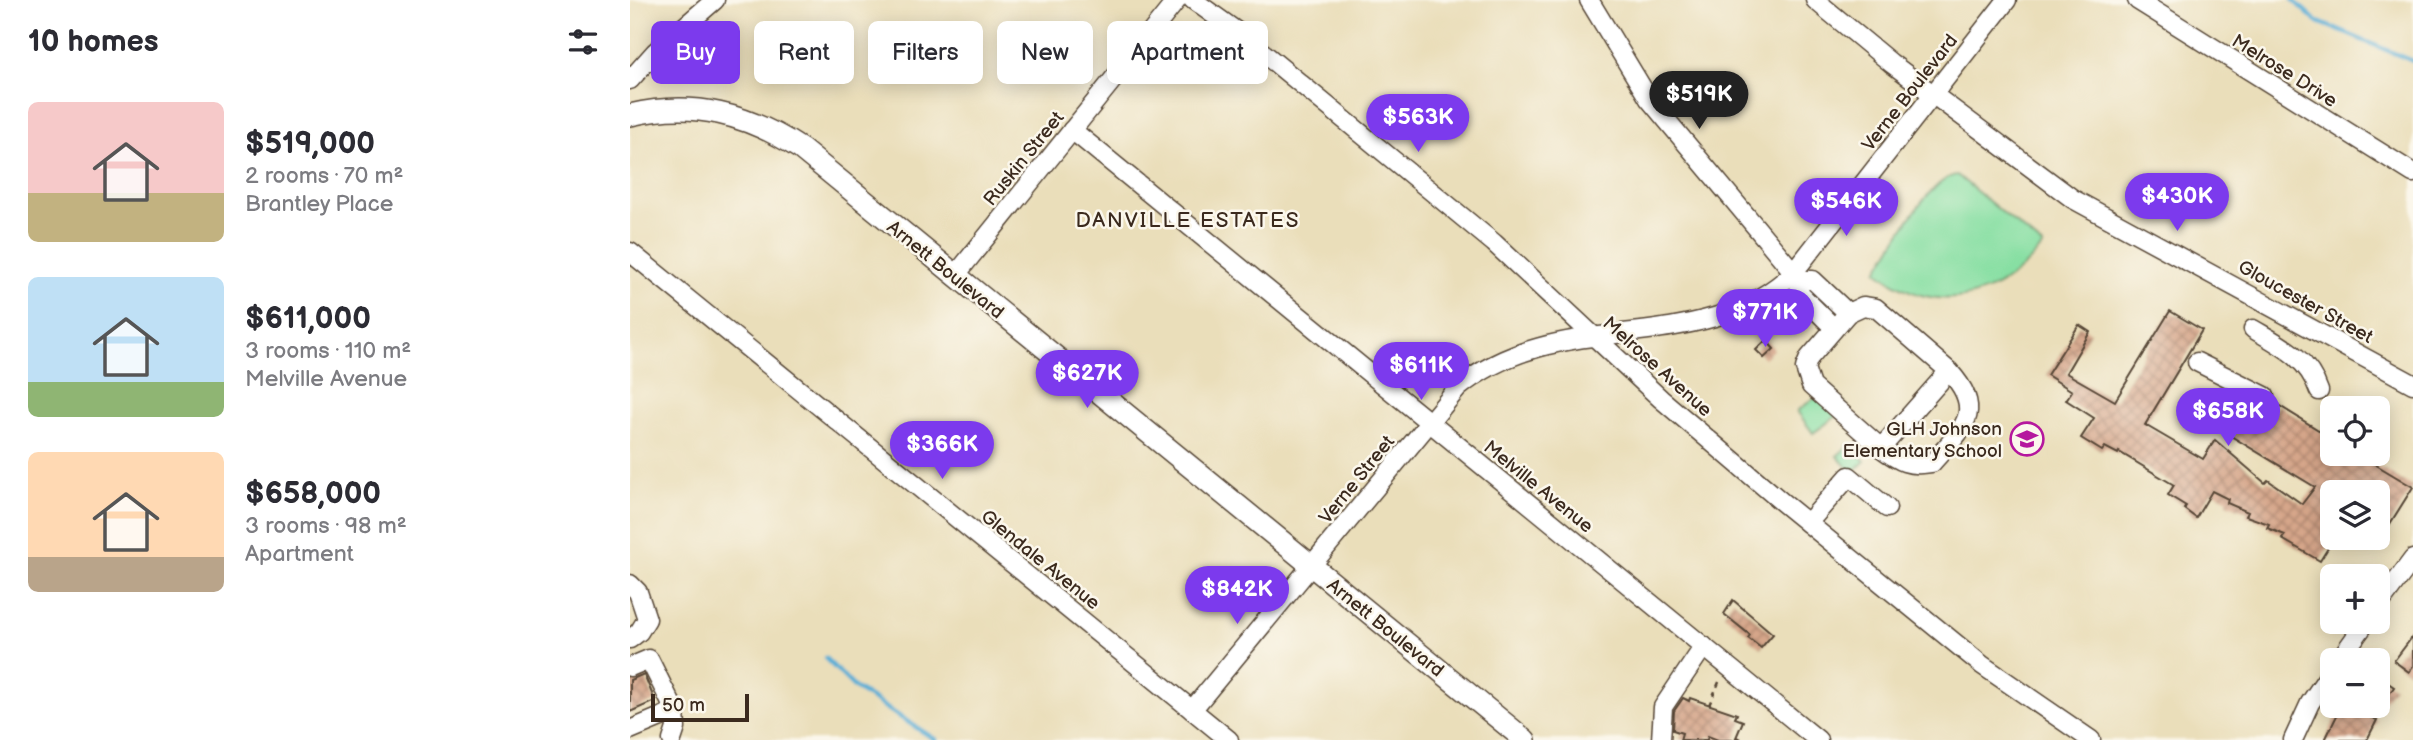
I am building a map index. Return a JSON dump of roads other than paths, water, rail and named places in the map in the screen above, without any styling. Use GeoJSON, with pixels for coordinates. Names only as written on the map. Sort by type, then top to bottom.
{"type":"FeatureCollection","features":[{"type":"Feature","properties":{"kind":"main road","name":"Arnett Boulevard"},"geometry":{"type":"LineString","coordinates":[[630,115],[668,108],[712,110],[768,129],[801,149],[1525,740]]}},
{"type":"Feature","properties":{"kind":"street"},"geometry":{"type":"LineString","coordinates":[[630,80],[655,52],[715,0]]}},
{"type":"Feature","properties":{"kind":"street","name":"Ruskin Street"},"geometry":{"type":"LineString","coordinates":[[955,276],[1177,0]]}},
{"type":"Feature","properties":{"kind":"street"},"geometry":{"type":"LineString","coordinates":[[1589,0],[1649,99],[1797,276],[1799,293],[1834,328]]}},
{"type":"Feature","properties":{"kind":"street","name":"Gloucester Street"},"geometry":{"type":"LineString","coordinates":[[1815,0],[1933,95],[2073,199],[2413,384]]}},
{"type":"Feature","properties":{"kind":"street","name":"Verne Boulevard"},"geometry":{"type":"LineString","coordinates":[[1594,337],[1714,320],[1762,299],[1797,276],[2007,0]]}},
{"type":"Feature","properties":{"kind":"street","name":"Melrose Drive"},"geometry":{"type":"LineString","coordinates":[[2137,0],[2413,173]]}},
{"type":"Feature","properties":{"kind":"street","name":"Melrose Avenue"},"geometry":{"type":"LineString","coordinates":[[1203,3],[1494,243],[1661,399],[1808,523],[1982,665],[2091,740]]}},
{"type":"Feature","properties":{"kind":"street","name":"Melville Avenue"},"geometry":{"type":"LineString","coordinates":[[1072,130],[1729,666],[1814,739]]}},
{"type":"Feature","properties":{"kind":"street","name":"Glendale Avenue"},"geometry":{"type":"LineString","coordinates":[[630,251],[1229,740]]}},
{"type":"Feature","properties":{"kind":"street"},"geometry":{"type":"LineString","coordinates":[[1797,276],[1813,280],[1848,313]]}},
{"type":"Feature","properties":{"kind":"street"},"geometry":{"type":"LineString","coordinates":[[1863,306],[1876,308],[1949,371],[1965,389],[1969,404],[1967,422],[1932,463],[1915,466],[1902,463],[1881,448],[1811,386],[1805,368],[1809,358],[1848,313],[1863,306]]}},
{"type":"Feature","properties":{"kind":"street"},"geometry":{"type":"LineString","coordinates":[[2253,329],[2303,362],[2313,373],[2319,391]]}},
{"type":"Feature","properties":{"kind":"street","name":"Verne Street"},"geometry":{"type":"LineString","coordinates":[[1192,710],[1458,388],[1492,363],[1535,346],[1594,337]]}},
{"type":"Feature","properties":{"kind":"street"},"geometry":{"type":"LineString","coordinates":[[2197,362],[2265,396]]}},
{"type":"Feature","properties":{"kind":"street"},"geometry":{"type":"LineString","coordinates":[[1881,448],[1949,371]]}},
{"type":"Feature","properties":{"kind":"street"},"geometry":{"type":"LineString","coordinates":[[1808,523],[1849,476],[1887,508]]}},
{"type":"Feature","properties":{"kind":"street"},"geometry":{"type":"LineString","coordinates":[[2390,590],[2413,559]]}},
{"type":"Feature","properties":{"kind":"street"},"geometry":{"type":"LineString","coordinates":[[630,584],[638,592],[647,619],[639,632],[630,639]]}},
{"type":"Feature","properties":{"kind":"street"},"geometry":{"type":"LineString","coordinates":[[1661,740],[1663,708],[1704,646]]}},
{"type":"Feature","properties":{"kind":"street"},"geometry":{"type":"LineString","coordinates":[[630,667],[649,659],[675,711],[676,728],[672,740]]}},
{"type":"Feature","properties":{"kind":"street"},"geometry":{"type":"LineString","coordinates":[[2293,740],[2320,688]]}},
{"type":"Feature","properties":{"kind":"street"},"geometry":{"type":"LineString","coordinates":[[630,730],[675,711]]}},
{"type":"Feature","properties":{"kind":"waterway"},"geometry":{"type":"LineString","coordinates":[[2293,0],[2316,21],[2413,61]]}},
{"type":"Feature","properties":{"kind":"waterway"},"geometry":{"type":"LineString","coordinates":[[825,658],[855,688],[936,740]]}},
{"type":"Feature","properties":{"kind":"place","name":"GLH Johnson Elementary School"},"geometry":{"type":"Point","coordinates":[2027,439]}},
{"type":"Feature","properties":{"kind":"district","name":"DANVILLE ESTATES"},"geometry":{"type":"Point","coordinates":[1188,220]}}]}
